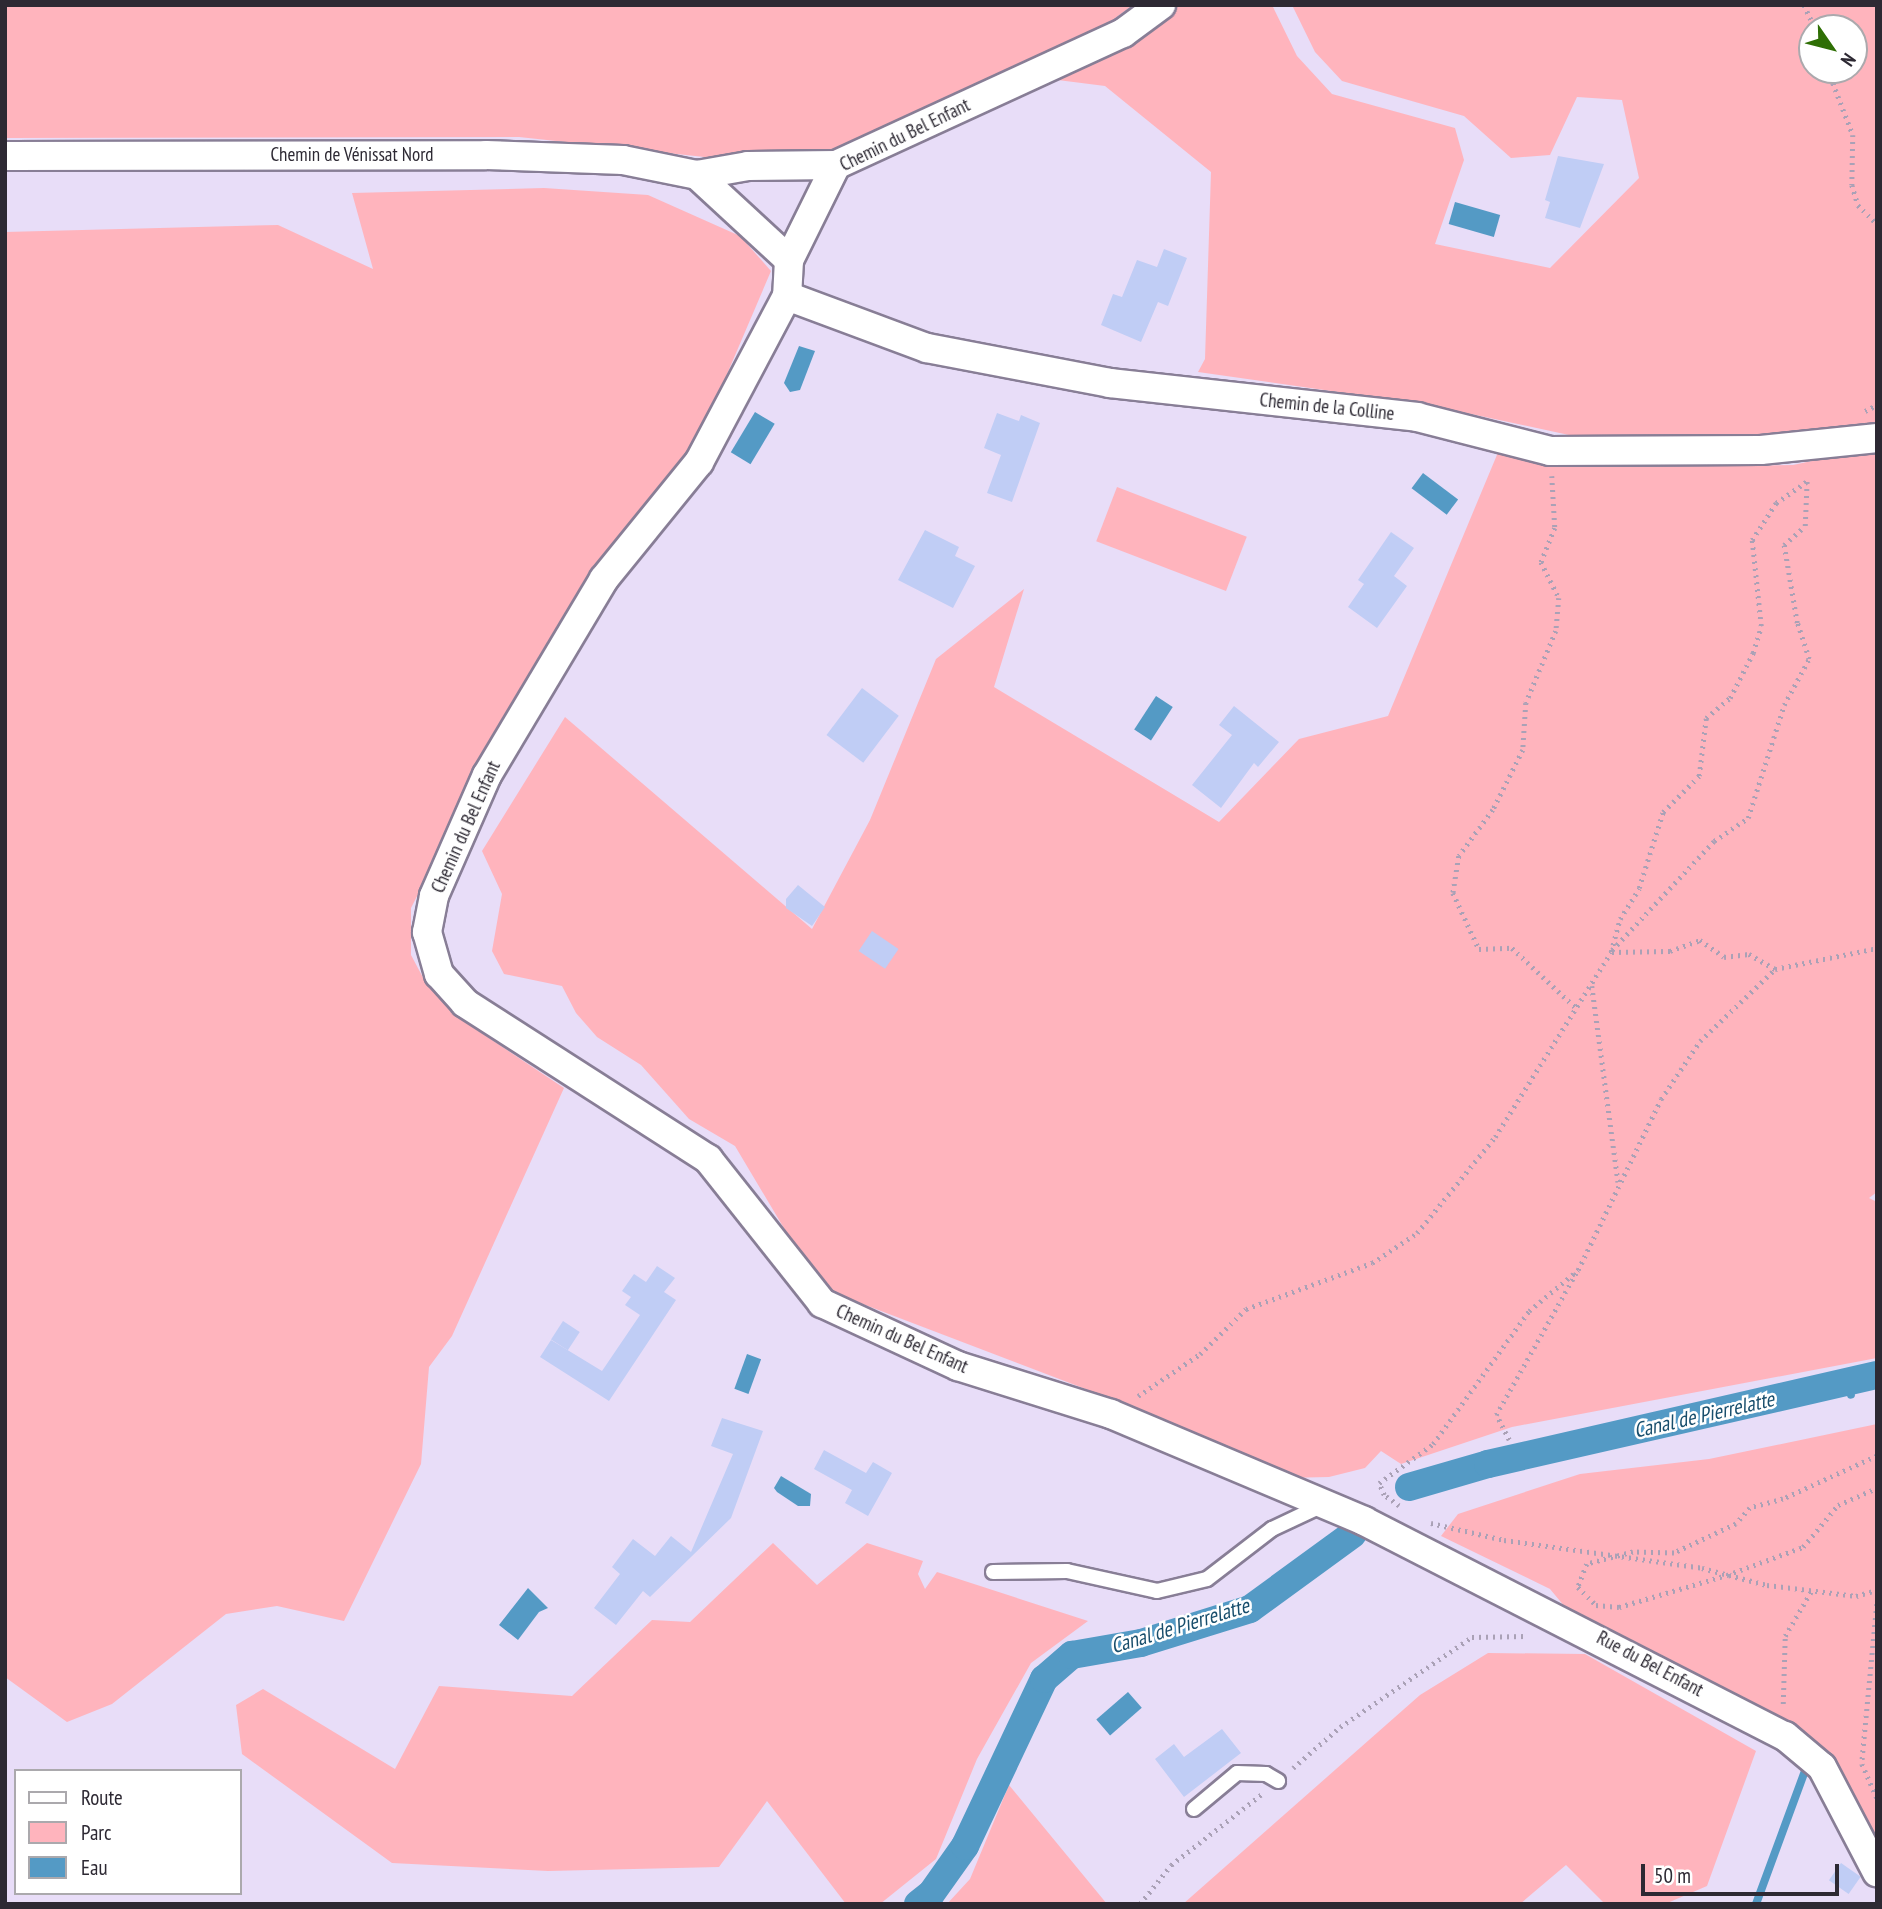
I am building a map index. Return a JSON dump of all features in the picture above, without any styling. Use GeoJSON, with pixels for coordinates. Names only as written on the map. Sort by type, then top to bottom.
{"type":"FeatureCollection","features":[{"type":"Feature","properties":{"kind":"street","name":"Chemin du Bel Enfant"},"geometry":{"type":"LineString","coordinates":[[1161,5],[1123,33],[836,165],[789,260],[787,296],[699,462],[604,579],[487,775],[434,896],[427,932],[439,974],[465,1003],[709,1159],[821,1303],[958,1366],[1111,1414],[1364,1521]]}},
{"type":"Feature","properties":{"kind":"street","name":"Chemin de Vénissat Nord"},"geometry":{"type":"LineString","coordinates":[[5,156],[486,155],[623,160],[697,175],[748,166],[836,165]]}},
{"type":"Feature","properties":{"kind":"street"},"geometry":{"type":"LineString","coordinates":[[697,175],[789,260]]}},
{"type":"Feature","properties":{"kind":"street","name":"Chemin de la Colline"},"geometry":{"type":"LineString","coordinates":[[787,296],[927,348],[1110,383],[1418,417],[1550,451],[1711,452],[1877,438]]}},
{"type":"Feature","properties":{"kind":"street","name":"Rue du Bel Enfant"},"geometry":{"type":"LineString","coordinates":[[1364,1521],[1784,1735],[1822,1767],[1877,1872]]}},
{"type":"Feature","properties":{"kind":"lane"},"geometry":{"type":"LineString","coordinates":[[993,1572],[1067,1571],[1157,1591],[1207,1579],[1272,1529],[1323,1505]]}},
{"type":"Feature","properties":{"kind":"lane"},"geometry":{"type":"LineString","coordinates":[[1194,1809],[1237,1773],[1266,1774],[1278,1781]]}},
{"type":"Feature","properties":{"kind":"path"},"geometry":{"type":"LineString","coordinates":[[1833,84],[1853,135],[1852,185],[1858,205],[1877,223]]}},
{"type":"Feature","properties":{"kind":"path"},"geometry":{"type":"LineString","coordinates":[[1111,1414],[1200,1354],[1246,1309],[1372,1263],[1417,1233],[1495,1137],[1611,952],[1714,841],[1748,818],[1784,705],[1809,659],[1797,623],[1784,545],[1805,526],[1807,481],[1818,442]]}},
{"type":"Feature","properties":{"kind":"path"},"geometry":{"type":"LineString","coordinates":[[1550,451],[1555,528],[1541,562],[1559,598],[1556,631],[1526,704],[1523,750],[1493,810],[1459,856],[1453,893],[1479,949],[1512,948],[1575,1007]]}},
{"type":"Feature","properties":{"kind":"path"},"geometry":{"type":"LineString","coordinates":[[1611,952],[1620,919],[1639,888],[1663,812],[1699,776],[1706,718],[1730,698],[1753,653],[1761,626],[1752,540],[1776,503],[1807,481]]}},
{"type":"Feature","properties":{"kind":"path"},"geometry":{"type":"LineString","coordinates":[[1611,952],[1670,951],[1700,940],[1724,957],[1749,954],[1775,969]]}},
{"type":"Feature","properties":{"kind":"path"},"geometry":{"type":"LineString","coordinates":[[1509,1440],[1496,1415],[1578,1270],[1618,1182],[1661,1099],[1700,1041],[1775,969],[1877,948]]}},
{"type":"Feature","properties":{"kind":"path"},"geometry":{"type":"LineString","coordinates":[[1591,984],[1618,1182]]}},
{"type":"Feature","properties":{"kind":"path"},"geometry":{"type":"LineString","coordinates":[[1403,1510],[1384,1495],[1379,1483],[1433,1444],[1529,1311],[1578,1270]]}},
{"type":"Feature","properties":{"kind":"path"},"geometry":{"type":"LineString","coordinates":[[1877,1455],[1783,1499],[1750,1508],[1736,1524],[1674,1553],[1633,1552],[1587,1564],[1578,1587],[1596,1605],[1619,1607],[1727,1575],[1803,1547],[1838,1505],[1877,1488]]}},
{"type":"Feature","properties":{"kind":"path"},"geometry":{"type":"LineString","coordinates":[[1425,1521],[1504,1540],[1812,1590],[1856,1596],[1877,1590]]}},
{"type":"Feature","properties":{"kind":"path"},"geometry":{"type":"LineString","coordinates":[[1784,1735],[1785,1636],[1812,1590]]}},
{"type":"Feature","properties":{"kind":"path"},"geometry":{"type":"LineString","coordinates":[[1877,1604],[1862,1765],[1877,1797]]}},
{"type":"Feature","properties":{"kind":"path"},"geometry":{"type":"LineString","coordinates":[[1140,1904],[1171,1865],[1278,1781],[1340,1727],[1472,1637],[1539,1635]]}},
{"type":"Feature","properties":{"kind":"green space"},"geometry":{"type":"Polygon","coordinates":[[[5,5],[1133,5],[1111,21],[839,151],[723,159],[519,137],[5,138],[5,5]]]}},
{"type":"Feature","properties":{"kind":"green space"},"geometry":{"type":"Polygon","coordinates":[[[1177,5],[1272,5],[1297,56],[1332,94],[1455,128],[1464,160],[1435,244],[1550,268],[1639,178],[1622,100],[1577,97],[1550,155],[1511,158],[1464,116],[1342,81],[1315,52],[1292,5],[1877,5],[1877,425],[1854,425],[1794,437],[1660,441],[1569,435],[1429,405],[1198,372],[1205,359],[1211,172],[1105,86],[1042,78],[1129,37],[1177,5]]]}},
{"type":"Feature","properties":{"kind":"green space"},"geometry":{"type":"Polygon","coordinates":[[[544,188],[648,195],[740,236],[771,271],[683,477],[454,824],[411,908],[411,955],[427,985],[474,1028],[564,1088],[452,1336],[429,1367],[421,1464],[344,1621],[277,1606],[226,1614],[112,1704],[67,1722],[5,1677],[5,232],[278,225],[373,269],[352,193],[544,188]]]}},
{"type":"Feature","properties":{"kind":"green space"},"geometry":{"type":"Polygon","coordinates":[[[1877,447],[1877,1192],[1869,1198],[1877,1202],[1877,1358],[1512,1427],[1401,1464],[1381,1451],[1365,1468],[1329,1477],[1283,1478],[1159,1417],[826,1290],[810,1272],[735,1146],[689,1119],[641,1065],[597,1037],[576,1013],[562,986],[504,974],[492,951],[502,894],[482,851],[565,717],[812,929],[870,820],[936,659],[1024,589],[994,687],[1219,822],[1299,739],[1388,716],[1499,450],[1719,466],[1793,465],[1877,447]]]}},
{"type":"Feature","properties":{"kind":"green space"},"geometry":{"type":"Polygon","coordinates":[[[1117,487],[1247,537],[1226,591],[1096,541],[1117,487]]]}},
{"type":"Feature","properties":{"kind":"green space"},"geometry":{"type":"Polygon","coordinates":[[[1877,1424],[1877,1853],[1820,1744],[1570,1613],[1550,1589],[1441,1536],[1458,1514],[1580,1474],[1709,1459],[1877,1424]]]}},
{"type":"Feature","properties":{"kind":"green space"},"geometry":{"type":"Polygon","coordinates":[[[773,1543],[817,1585],[867,1543],[923,1561],[918,1574],[925,1589],[937,1572],[1088,1621],[1031,1663],[977,1759],[936,1859],[880,1904],[846,1904],[767,1801],[719,1867],[548,1871],[392,1863],[242,1754],[236,1705],[263,1689],[395,1769],[439,1686],[572,1696],[652,1620],[690,1622],[773,1543]]]}},
{"type":"Feature","properties":{"kind":"green space"},"geometry":{"type":"Polygon","coordinates":[[[1488,1653],[1585,1654],[1756,1751],[1707,1886],[1665,1904],[1605,1904],[1566,1865],[1520,1904],[1183,1904],[1420,1695],[1488,1653]]]}},
{"type":"Feature","properties":{"kind":"green space"},"geometry":{"type":"Polygon","coordinates":[[[1009,1785],[1107,1904],[947,1904],[970,1879],[1009,1785]]]}},
{"type":"Feature","properties":{"kind":"water"},"geometry":{"type":"Polygon","coordinates":[[[1455,202],[1500,215],[1494,237],[1449,224],[1455,202]]]}},
{"type":"Feature","properties":{"kind":"water"},"geometry":{"type":"Polygon","coordinates":[[[799,346],[815,351],[800,390],[790,392],[784,383],[799,346]]]}},
{"type":"Feature","properties":{"kind":"water"},"geometry":{"type":"Polygon","coordinates":[[[755,412],[775,424],[751,464],[731,452],[755,412]]]}},
{"type":"Feature","properties":{"kind":"water"},"geometry":{"type":"Polygon","coordinates":[[[1423,473],[1458,499],[1447,515],[1412,488],[1423,473]]]}},
{"type":"Feature","properties":{"kind":"water"},"geometry":{"type":"Polygon","coordinates":[[[1156,696],[1173,707],[1151,740],[1134,730],[1156,696]]]}},
{"type":"Feature","properties":{"kind":"water"},"geometry":{"type":"Polygon","coordinates":[[[747,1354],[761,1359],[748,1394],[734,1389],[747,1354]]]}},
{"type":"Feature","properties":{"kind":"water"},"geometry":{"type":"Polygon","coordinates":[[[781,1476],[811,1494],[810,1506],[798,1506],[777,1492],[774,1488],[781,1476]]]}},
{"type":"Feature","properties":{"kind":"water"},"geometry":{"type":"Polygon","coordinates":[[[528,1588],[548,1608],[539,1612],[518,1640],[499,1625],[528,1588]]]}},
{"type":"Feature","properties":{"kind":"water"},"geometry":{"type":"Polygon","coordinates":[[[1128,1692],[1142,1708],[1110,1735],[1096,1720],[1128,1692]]]}},
{"type":"Feature","properties":{"kind":"building"},"geometry":{"type":"Polygon","coordinates":[[[1558,156],[1604,164],[1580,228],[1545,218],[1550,202],[1545,200],[1558,156]]]}},
{"type":"Feature","properties":{"kind":"building"},"geometry":{"type":"Polygon","coordinates":[[[1164,249],[1187,258],[1168,306],[1158,302],[1141,342],[1101,325],[1113,294],[1122,297],[1137,260],[1157,267],[1164,249]]]}},
{"type":"Feature","properties":{"kind":"building"},"geometry":{"type":"Polygon","coordinates":[[[997,413],[1019,421],[1021,415],[1040,423],[1012,502],[987,493],[1001,455],[984,448],[997,413]]]}},
{"type":"Feature","properties":{"kind":"building"},"geometry":{"type":"Polygon","coordinates":[[[925,530],[959,547],[955,556],[975,566],[953,608],[898,580],[925,530]]]}},
{"type":"Feature","properties":{"kind":"building"},"geometry":{"type":"Polygon","coordinates":[[[1391,532],[1414,548],[1394,576],[1407,586],[1377,628],[1348,607],[1364,584],[1358,580],[1391,532]]]}},
{"type":"Feature","properties":{"kind":"building"},"geometry":{"type":"Polygon","coordinates":[[[862,688],[899,716],[863,763],[826,735],[862,688]]]}},
{"type":"Feature","properties":{"kind":"building"},"geometry":{"type":"Polygon","coordinates":[[[1234,706],[1279,742],[1258,767],[1254,763],[1221,808],[1192,785],[1232,735],[1219,725],[1234,706]]]}},
{"type":"Feature","properties":{"kind":"building"},"geometry":{"type":"Polygon","coordinates":[[[798,885],[825,907],[812,926],[786,908],[786,899],[798,885]]]}},
{"type":"Feature","properties":{"kind":"building"},"geometry":{"type":"Polygon","coordinates":[[[872,931],[899,949],[885,969],[859,951],[872,931]]]}},
{"type":"Feature","properties":{"kind":"building"},"geometry":{"type":"Polygon","coordinates":[[[657,1266],[675,1278],[664,1292],[676,1300],[609,1401],[540,1357],[551,1340],[602,1371],[640,1315],[625,1305],[631,1297],[622,1291],[634,1274],[646,1282],[657,1266]]]}},
{"type":"Feature","properties":{"kind":"building"},"geometry":{"type":"Polygon","coordinates":[[[563,1321],[580,1332],[568,1350],[551,1339],[563,1321]]]}},
{"type":"Feature","properties":{"kind":"building"},"geometry":{"type":"Polygon","coordinates":[[[722,1418],[763,1431],[731,1518],[650,1597],[643,1591],[616,1625],[594,1608],[620,1574],[612,1567],[633,1539],[655,1556],[671,1536],[691,1552],[733,1454],[711,1446],[722,1418]]]}},
{"type":"Feature","properties":{"kind":"building"},"geometry":{"type":"Polygon","coordinates":[[[824,1450],[866,1473],[873,1462],[892,1473],[868,1516],[845,1503],[852,1490],[814,1469],[824,1450]]]}},
{"type":"Feature","properties":{"kind":"building"},"geometry":{"type":"Polygon","coordinates":[[[1222,1729],[1241,1753],[1184,1797],[1155,1759],[1174,1744],[1184,1757],[1222,1729]]]}},
{"type":"Feature","properties":{"kind":"building"},"geometry":{"type":"Polygon","coordinates":[[[1841,1863],[1861,1877],[1849,1894],[1829,1880],[1841,1863]]]}},
{"type":"Feature","properties":{"kind":"waterway","name":"Canal de Pierrelatte"},"geometry":{"type":"LineString","coordinates":[[1409,1487],[1488,1464],[1877,1375]]}},
{"type":"Feature","properties":{"kind":"waterway"},"geometry":{"type":"LineString","coordinates":[[1848,1381],[1851,1395]]}},
{"type":"Feature","properties":{"kind":"waterway","name":"Canal de Pierrelatte"},"geometry":{"type":"LineString","coordinates":[[918,1904],[931,1894],[965,1846],[1044,1679],[1072,1655],[1141,1643],[1250,1609],[1353,1534]]}},
{"type":"Feature","properties":{"kind":"waterway"},"geometry":{"type":"LineString","coordinates":[[1756,1904],[1806,1768]]}}]}
